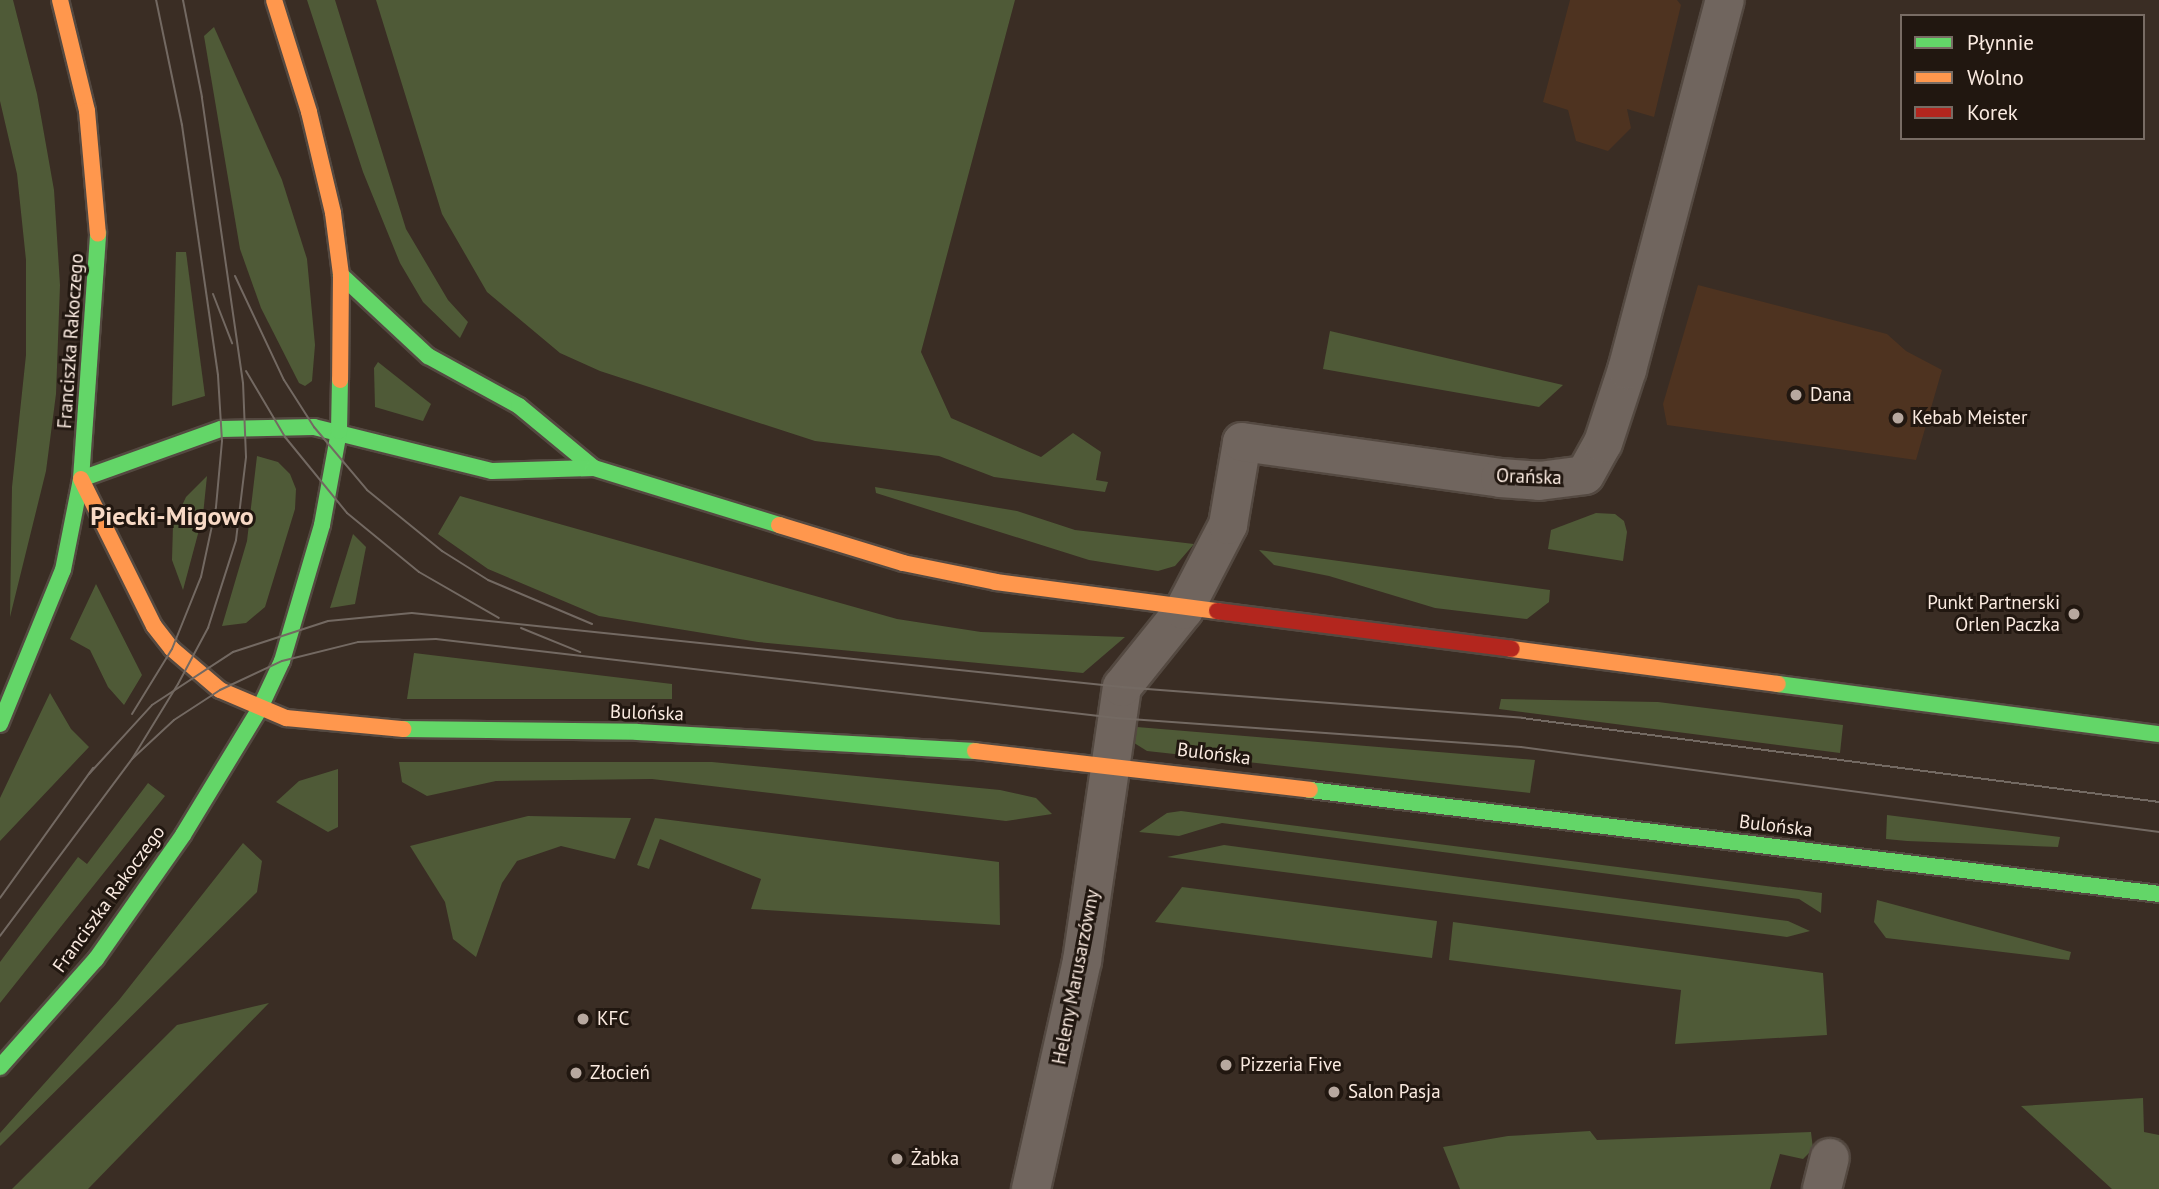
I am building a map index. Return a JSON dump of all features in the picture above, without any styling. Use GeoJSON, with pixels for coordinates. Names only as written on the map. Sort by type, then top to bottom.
{"type":"FeatureCollection","features":[{"type":"Feature","properties":{"kind":"main road","name":"Franciszka Rakoczego"},"geometry":{"type":"LineString","coordinates":[[0,723],[63,570],[81,479],[100,255],[87,111],[60,0]]}},
{"type":"Feature","properties":{"kind":"main road","name":"Franciszka Rakoczego"},"geometry":{"type":"LineString","coordinates":[[0,1067],[96,959],[183,835],[259,710],[282,661],[308,581],[339,431],[341,275],[333,214],[312,125],[274,0]]}},
{"type":"Feature","properties":{"kind":"main road"},"geometry":{"type":"LineString","coordinates":[[341,275],[428,356],[519,406],[594,468]]}},
{"type":"Feature","properties":{"kind":"main road"},"geometry":{"type":"LineString","coordinates":[[259,710],[220,690],[172,649],[154,626],[81,479],[233,427],[277,425],[339,431],[492,471],[594,468],[903,563],[996,582],[1184,610],[1510,648],[2159,734]]}},
{"type":"Feature","properties":{"kind":"main road","name":"Bulońska"},"geometry":{"type":"LineString","coordinates":[[259,710],[364,729],[637,732],[1113,764],[2159,894]]}},
{"type":"Feature","properties":{"kind":"street","name":"Orańska"},"geometry":{"type":"LineString","coordinates":[[1184,610],[1228,525],[1242,442],[1500,478],[1539,481],[1585,475],[1603,443],[1627,370],[1724,0]]}},
{"type":"Feature","properties":{"kind":"street","name":"Heleny Marusarzówny"},"geometry":{"type":"LineString","coordinates":[[1031,1189],[1082,961],[1113,764],[1122,687],[1184,610]]}},
{"type":"Feature","properties":{"kind":"shaded area"},"geometry":{"type":"Polygon","coordinates":[[[1570,0],[1677,0],[1681,5],[1654,117],[1627,109],[1631,128],[1608,151],[1576,141],[1568,110],[1543,102],[1570,0]]]}},
{"type":"Feature","properties":{"kind":"shaded area"},"geometry":{"type":"Polygon","coordinates":[[[1698,285],[1887,334],[1906,351],[1942,370],[1916,460],[1667,425],[1663,404],[1698,285]]]}},
{"type":"Feature","properties":{"kind":"green space"},"geometry":{"type":"Polygon","coordinates":[[[0,0],[13,0],[37,94],[54,190],[60,285],[56,394],[46,471],[10,617],[12,487],[26,355],[26,260],[17,174],[0,101],[0,0]]]}},
{"type":"Feature","properties":{"kind":"green space"},"geometry":{"type":"Polygon","coordinates":[[[307,0],[335,0],[406,229],[448,300],[468,322],[460,338],[423,302],[400,263],[363,172],[307,0]]]}},
{"type":"Feature","properties":{"kind":"green space"},"geometry":{"type":"Polygon","coordinates":[[[376,0],[1015,0],[921,352],[951,418],[1041,457],[1073,433],[1101,452],[1096,480],[1108,482],[1105,492],[994,477],[939,456],[815,441],[600,371],[560,353],[487,292],[442,214],[376,0]]]}},
{"type":"Feature","properties":{"kind":"green space"},"geometry":{"type":"Polygon","coordinates":[[[214,27],[282,180],[307,259],[315,345],[312,381],[305,386],[299,383],[261,308],[240,249],[204,36],[214,27]]]}},
{"type":"Feature","properties":{"kind":"green space"},"geometry":{"type":"Polygon","coordinates":[[[176,252],[186,252],[205,396],[172,406],[176,252]]]}},
{"type":"Feature","properties":{"kind":"green space"},"geometry":{"type":"Polygon","coordinates":[[[1330,331],[1563,385],[1539,407],[1323,369],[1330,331]]]}},
{"type":"Feature","properties":{"kind":"green space"},"geometry":{"type":"Polygon","coordinates":[[[378,362],[431,404],[423,421],[375,407],[374,368],[378,362]]]}},
{"type":"Feature","properties":{"kind":"green space"},"geometry":{"type":"Polygon","coordinates":[[[257,456],[278,462],[290,474],[296,489],[295,509],[265,607],[246,623],[222,626],[247,541],[257,456]]]}},
{"type":"Feature","properties":{"kind":"green space"},"geometry":{"type":"Polygon","coordinates":[[[207,476],[203,515],[183,590],[172,560],[173,525],[186,497],[207,476]]]}},
{"type":"Feature","properties":{"kind":"green space"},"geometry":{"type":"Polygon","coordinates":[[[875,487],[1017,511],[1075,530],[1194,544],[1175,566],[1158,571],[1089,560],[876,493],[875,487]]]}},
{"type":"Feature","properties":{"kind":"green space"},"geometry":{"type":"Polygon","coordinates":[[[460,496],[897,619],[981,632],[1125,637],[1083,673],[758,642],[599,616],[488,569],[438,534],[460,496]]]}},
{"type":"Feature","properties":{"kind":"green space"},"geometry":{"type":"Polygon","coordinates":[[[1596,513],[1615,514],[1624,521],[1627,532],[1623,561],[1548,549],[1551,530],[1596,513]]]}},
{"type":"Feature","properties":{"kind":"green space"},"geometry":{"type":"Polygon","coordinates":[[[353,534],[366,547],[355,604],[330,608],[353,534]]]}},
{"type":"Feature","properties":{"kind":"green space"},"geometry":{"type":"Polygon","coordinates":[[[1259,550],[1550,590],[1549,602],[1527,619],[1435,608],[1329,576],[1274,565],[1259,550]]]}},
{"type":"Feature","properties":{"kind":"green space"},"geometry":{"type":"Polygon","coordinates":[[[96,584],[142,675],[124,705],[108,687],[90,650],[70,639],[96,584]]]}},
{"type":"Feature","properties":{"kind":"green space"},"geometry":{"type":"Polygon","coordinates":[[[414,653],[672,684],[672,699],[407,699],[414,653]]]}},
{"type":"Feature","properties":{"kind":"green space"},"geometry":{"type":"Polygon","coordinates":[[[50,693],[71,729],[89,747],[0,841],[0,798],[50,693]]]}},
{"type":"Feature","properties":{"kind":"green space"},"geometry":{"type":"Polygon","coordinates":[[[1501,699],[1658,702],[1843,725],[1840,753],[1499,709],[1501,699]]]}},
{"type":"Feature","properties":{"kind":"green space"},"geometry":{"type":"Polygon","coordinates":[[[1125,726],[1535,760],[1530,793],[1147,751],[1131,741],[1125,726]]]}},
{"type":"Feature","properties":{"kind":"green space"},"geometry":{"type":"Polygon","coordinates":[[[399,762],[712,762],[1000,790],[1036,798],[1052,814],[1006,821],[652,779],[496,781],[427,796],[402,782],[399,762]]]}},
{"type":"Feature","properties":{"kind":"green space"},"geometry":{"type":"Polygon","coordinates":[[[338,769],[338,827],[328,832],[276,802],[299,781],[338,769]]]}},
{"type":"Feature","properties":{"kind":"green space"},"geometry":{"type":"Polygon","coordinates":[[[148,783],[165,796],[0,1003],[0,962],[78,857],[87,864],[148,783]]]}},
{"type":"Feature","properties":{"kind":"green space"},"geometry":{"type":"Polygon","coordinates":[[[1181,811],[1822,893],[1821,913],[1799,899],[1222,823],[1179,836],[1139,832],[1167,813],[1181,811]]]}},
{"type":"Feature","properties":{"kind":"green space"},"geometry":{"type":"Polygon","coordinates":[[[1887,815],[2060,837],[2058,847],[1886,839],[1887,815]]]}},
{"type":"Feature","properties":{"kind":"green space"},"geometry":{"type":"Polygon","coordinates":[[[528,816],[631,818],[615,859],[561,846],[517,861],[502,883],[476,957],[453,939],[445,902],[410,846],[528,816]]]}},
{"type":"Feature","properties":{"kind":"green space"},"geometry":{"type":"Polygon","coordinates":[[[655,818],[999,862],[1000,925],[751,909],[761,879],[660,839],[649,869],[637,865],[655,818]]]}},
{"type":"Feature","properties":{"kind":"green space"},"geometry":{"type":"Polygon","coordinates":[[[243,843],[262,861],[257,892],[0,1146],[0,1133],[119,1000],[243,843]]]}},
{"type":"Feature","properties":{"kind":"green space"},"geometry":{"type":"Polygon","coordinates":[[[1224,845],[1788,921],[1810,931],[1787,937],[1167,857],[1224,845]]]}},
{"type":"Feature","properties":{"kind":"green space"},"geometry":{"type":"Polygon","coordinates":[[[1182,887],[1437,921],[1432,958],[1155,922],[1182,887]]]}},
{"type":"Feature","properties":{"kind":"green space"},"geometry":{"type":"Polygon","coordinates":[[[1877,900],[2071,952],[2069,960],[1886,938],[1874,922],[1877,900]]]}},
{"type":"Feature","properties":{"kind":"green space"},"geometry":{"type":"Polygon","coordinates":[[[1453,922],[1823,973],[1827,1035],[1675,1044],[1681,990],[1449,960],[1453,922]]]}},
{"type":"Feature","properties":{"kind":"green space"},"geometry":{"type":"Polygon","coordinates":[[[269,1003],[88,1189],[12,1189],[177,1025],[269,1003]]]}},
{"type":"Feature","properties":{"kind":"green space"},"geometry":{"type":"Polygon","coordinates":[[[2143,1098],[2144,1132],[2159,1135],[2159,1189],[2112,1189],[2021,1106],[2143,1098]]]}},
{"type":"Feature","properties":{"kind":"green space"},"geometry":{"type":"Polygon","coordinates":[[[1590,1131],[1597,1140],[1811,1132],[1813,1149],[1803,1159],[1780,1154],[1770,1189],[1460,1189],[1443,1147],[1508,1136],[1590,1131]]]}},
{"type":"Feature","properties":{"kind":"tram line"},"geometry":{"type":"LineString","coordinates":[[132,714],[172,649],[201,577],[216,507],[222,441],[218,375],[182,125],[156,0]]}},
{"type":"Feature","properties":{"kind":"tram line"},"geometry":{"type":"LineString","coordinates":[[0,936],[132,759],[178,684],[208,628],[236,540],[246,457],[243,383],[202,97],[183,0]]}},
{"type":"Feature","properties":{"kind":"tram line"},"geometry":{"type":"LineString","coordinates":[[235,276],[284,380],[314,427],[367,490],[442,551],[488,580],[592,624]]}},
{"type":"Feature","properties":{"kind":"tram line"},"geometry":{"type":"LineString","coordinates":[[213,294],[232,343]]}},
{"type":"Feature","properties":{"kind":"tram line"},"geometry":{"type":"LineString","coordinates":[[246,371],[285,437],[347,513],[419,572],[499,618]]}},
{"type":"Feature","properties":{"kind":"tram line"},"geometry":{"type":"LineString","coordinates":[[89,774],[152,705],[233,652],[328,621],[412,613],[1122,687],[1522,718],[2159,802]]}},
{"type":"Feature","properties":{"kind":"tram line"},"geometry":{"type":"LineString","coordinates":[[521,628],[580,652]]}},
{"type":"Feature","properties":{"kind":"tram line"},"geometry":{"type":"LineString","coordinates":[[132,759],[174,720],[220,690],[282,661],[358,642],[436,639],[1116,718],[1521,747],[2159,832]]}},
{"type":"Feature","properties":{"kind":"tram line"},"geometry":{"type":"LineString","coordinates":[[0,898],[93,768]]}},
{"type":"Feature","properties":{"kind":"traffic: fast"},"geometry":{"type":"LineString","coordinates":[[0,724],[63,570],[81,479],[98,234]]}},
{"type":"Feature","properties":{"kind":"traffic: fast"},"geometry":{"type":"LineString","coordinates":[[341,275],[428,356],[519,406],[594,468]]}},
{"type":"Feature","properties":{"kind":"traffic: fast"},"geometry":{"type":"LineString","coordinates":[[0,1067],[96,959],[183,835],[259,710],[282,661],[322,525],[339,431],[340,380]]}},
{"type":"Feature","properties":{"kind":"traffic: fast"},"geometry":{"type":"LineString","coordinates":[[81,479],[221,429],[314,427],[492,471],[594,468],[779,525]]}},
{"type":"Feature","properties":{"kind":"traffic: fast"},"geometry":{"type":"LineString","coordinates":[[1778,684],[2159,734]]}},
{"type":"Feature","properties":{"kind":"traffic: fast"},"geometry":{"type":"LineString","coordinates":[[403,729],[637,732],[975,751]]}},
{"type":"Feature","properties":{"kind":"traffic: fast"},"geometry":{"type":"LineString","coordinates":[[1310,790],[2159,894]]}},
{"type":"Feature","properties":{"kind":"traffic: slow"},"geometry":{"type":"LineString","coordinates":[[60,0],[87,111],[98,234]]}},
{"type":"Feature","properties":{"kind":"traffic: slow"},"geometry":{"type":"LineString","coordinates":[[274,0],[309,112],[333,213],[341,275],[340,380]]}},
{"type":"Feature","properties":{"kind":"traffic: slow"},"geometry":{"type":"LineString","coordinates":[[81,479],[154,626],[172,649],[220,690],[286,718],[403,729]]}},
{"type":"Feature","properties":{"kind":"traffic: slow"},"geometry":{"type":"LineString","coordinates":[[779,525],[903,563],[996,582],[1217,611]]}},
{"type":"Feature","properties":{"kind":"traffic: slow"},"geometry":{"type":"LineString","coordinates":[[1512,649],[1778,684]]}},
{"type":"Feature","properties":{"kind":"traffic: slow"},"geometry":{"type":"LineString","coordinates":[[975,751],[1310,790]]}},
{"type":"Feature","properties":{"kind":"traffic: jam"},"geometry":{"type":"LineString","coordinates":[[1217,611],[1512,649]]}},
{"type":"Feature","properties":{"kind":"place","name":"Dana"},"geometry":{"type":"Point","coordinates":[1796,395]}},
{"type":"Feature","properties":{"kind":"place","name":"Kebab Meister"},"geometry":{"type":"Point","coordinates":[1898,418]}},
{"type":"Feature","properties":{"kind":"place","name":"Punkt Partnerski Orlen Paczka"},"geometry":{"type":"Point","coordinates":[2074,614]}},
{"type":"Feature","properties":{"kind":"place","name":"KFC"},"geometry":{"type":"Point","coordinates":[583,1019]}},
{"type":"Feature","properties":{"kind":"place","name":"Pizzeria Five"},"geometry":{"type":"Point","coordinates":[1226,1065]}},
{"type":"Feature","properties":{"kind":"place","name":"Złocień"},"geometry":{"type":"Point","coordinates":[576,1073]}},
{"type":"Feature","properties":{"kind":"place","name":"Salon Pasja"},"geometry":{"type":"Point","coordinates":[1334,1092]}},
{"type":"Feature","properties":{"kind":"place","name":"Żabka"},"geometry":{"type":"Point","coordinates":[897,1159]}},
{"type":"Feature","properties":{"kind":"district","name":"Piecki-Migowo"},"geometry":{"type":"Point","coordinates":[172,516]}}]}
